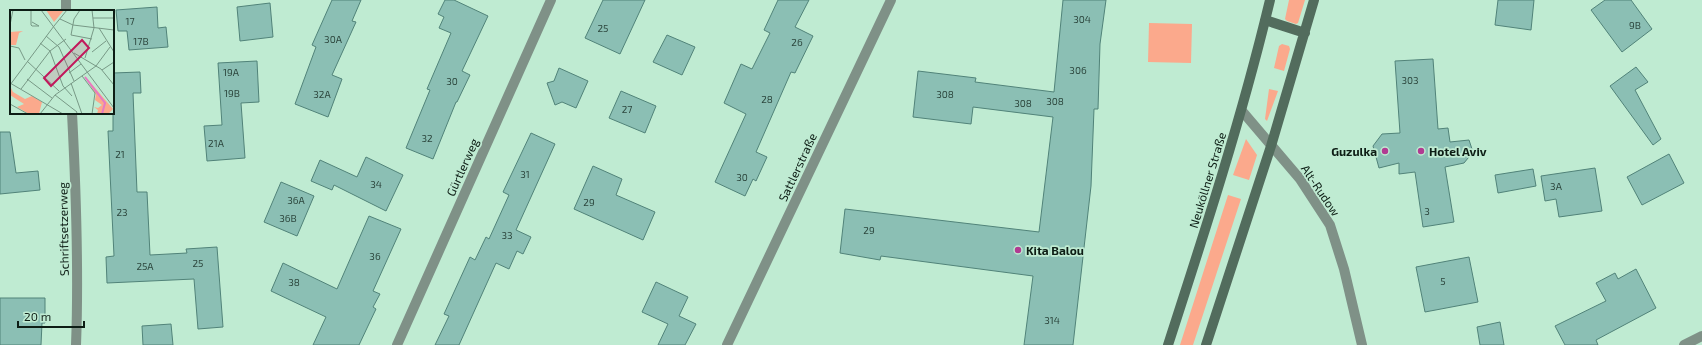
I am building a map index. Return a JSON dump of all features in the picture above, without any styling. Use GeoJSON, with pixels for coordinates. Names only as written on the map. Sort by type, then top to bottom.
{"type":"FeatureCollection","features":[{"type":"Feature","properties":{"kind":"main road","name":"Neuköllner Straße"},"geometry":{"type":"LineString","coordinates":[[1168,345],[1242,111],[1270,0]]}},
{"type":"Feature","properties":{"kind":"main road"},"geometry":{"type":"LineString","coordinates":[[1206,345],[1271,146],[1314,0]]}},
{"type":"Feature","properties":{"kind":"main road"},"geometry":{"type":"LineString","coordinates":[[1265,20],[1305,33]]}},
{"type":"Feature","properties":{"kind":"street","name":"Gürtlerweg"},"geometry":{"type":"LineString","coordinates":[[397,345],[551,0]]}},
{"type":"Feature","properties":{"kind":"street","name":"Sattlerstraße"},"geometry":{"type":"LineString","coordinates":[[727,345],[891,0]]}},
{"type":"Feature","properties":{"kind":"street","name":"Alt-Rudow"},"geometry":{"type":"LineString","coordinates":[[1242,111],[1300,178],[1330,225],[1344,270],[1362,345]]}},
{"type":"Feature","properties":{"kind":"street","name":"Schriftsetzerweg"},"geometry":{"type":"LineString","coordinates":[[72,114],[76,179],[76,345]]}},
{"type":"Feature","properties":{"kind":"street"},"geometry":{"type":"LineString","coordinates":[[1684,345],[1702,336]]}},
{"type":"Feature","properties":{"kind":"shaded area"},"geometry":{"type":"Polygon","coordinates":[[[1289,0],[1305,0],[1298,23],[1296,24],[1285,19],[1289,0]]]}},
{"type":"Feature","properties":{"kind":"shaded area"},"geometry":{"type":"Polygon","coordinates":[[[1149,23],[1192,24],[1191,63],[1148,62],[1149,23]]]}},
{"type":"Feature","properties":{"kind":"shaded area"},"geometry":{"type":"Polygon","coordinates":[[[1282,44],[1289,46],[1290,49],[1284,71],[1274,68],[1279,46],[1282,44]]]}},
{"type":"Feature","properties":{"kind":"shaded area"},"geometry":{"type":"Polygon","coordinates":[[[1269,89],[1278,91],[1267,121],[1265,119],[1269,89]]]}},
{"type":"Feature","properties":{"kind":"shaded area"},"geometry":{"type":"Polygon","coordinates":[[[1246,139],[1257,155],[1249,180],[1233,175],[1246,139]]]}},
{"type":"Feature","properties":{"kind":"shaded area"},"geometry":{"type":"Polygon","coordinates":[[[1228,195],[1241,199],[1193,345],[1180,345],[1228,195]]]}},
{"type":"Feature","properties":{"kind":"building"},"geometry":{"type":"Polygon","coordinates":[[[332,0],[361,0],[352,21],[356,22],[332,75],[342,79],[328,117],[295,104],[316,47],[312,45],[332,0]]]}},
{"type":"Feature","properties":{"kind":"building"},"geometry":{"type":"Polygon","coordinates":[[[445,0],[454,0],[488,16],[462,71],[470,75],[456,102],[433,159],[406,148],[430,90],[427,89],[451,33],[439,28],[444,17],[438,14],[445,0]]]}},
{"type":"Feature","properties":{"kind":"building"},"geometry":{"type":"Polygon","coordinates":[[[603,0],[645,0],[620,54],[585,38],[603,0]]]}},
{"type":"Feature","properties":{"kind":"building"},"geometry":{"type":"Polygon","coordinates":[[[778,0],[809,0],[795,27],[813,36],[795,73],[791,72],[756,152],[767,157],[756,181],[753,179],[745,196],[715,182],[746,114],[724,103],[741,64],[752,69],[770,33],[764,30],[778,0]]]}},
{"type":"Feature","properties":{"kind":"building"},"geometry":{"type":"Polygon","coordinates":[[[1063,0],[1106,0],[1100,44],[1098,109],[1094,109],[1091,186],[1073,345],[1024,345],[1033,276],[881,256],[880,260],[840,253],[845,209],[1039,232],[1053,117],[973,107],[971,124],[913,117],[918,71],[976,78],[975,82],[1054,92],[1063,0]]]}},
{"type":"Feature","properties":{"kind":"building"},"geometry":{"type":"Polygon","coordinates":[[[1498,0],[1534,0],[1531,30],[1495,25],[1498,0]]]}},
{"type":"Feature","properties":{"kind":"building"},"geometry":{"type":"Polygon","coordinates":[[[1605,0],[1631,0],[1652,29],[1622,52],[1591,10],[1605,0]]]}},
{"type":"Feature","properties":{"kind":"building"},"geometry":{"type":"Polygon","coordinates":[[[270,3],[273,37],[240,41],[237,7],[270,3]]]}},
{"type":"Feature","properties":{"kind":"building"},"geometry":{"type":"Polygon","coordinates":[[[157,7],[158,28],[166,27],[168,47],[129,50],[127,31],[118,31],[116,10],[157,7]]]}},
{"type":"Feature","properties":{"kind":"building"},"geometry":{"type":"Polygon","coordinates":[[[667,35],[695,47],[682,75],[653,62],[667,35]]]}},
{"type":"Feature","properties":{"kind":"building"},"geometry":{"type":"Polygon","coordinates":[[[1433,59],[1438,129],[1448,128],[1450,142],[1469,140],[1473,152],[1464,163],[1445,167],[1454,222],[1423,227],[1415,172],[1399,174],[1399,163],[1379,168],[1373,146],[1382,134],[1400,133],[1395,61],[1433,59]]]}},
{"type":"Feature","properties":{"kind":"building"},"geometry":{"type":"Polygon","coordinates":[[[257,61],[259,102],[241,103],[245,158],[207,161],[204,126],[222,125],[218,63],[257,61]]]}},
{"type":"Feature","properties":{"kind":"building"},"geometry":{"type":"Polygon","coordinates":[[[1636,67],[1648,82],[1635,90],[1661,139],[1653,145],[1610,86],[1636,67]]]}},
{"type":"Feature","properties":{"kind":"building"},"geometry":{"type":"Polygon","coordinates":[[[559,68],[588,81],[576,108],[562,102],[555,105],[547,83],[554,81],[559,68]]]}},
{"type":"Feature","properties":{"kind":"building"},"geometry":{"type":"Polygon","coordinates":[[[140,72],[141,93],[133,93],[137,192],[147,192],[150,255],[187,253],[186,249],[217,247],[223,327],[198,329],[194,279],[107,283],[106,257],[114,256],[108,131],[113,131],[114,73],[140,72]]]}},
{"type":"Feature","properties":{"kind":"building"},"geometry":{"type":"Polygon","coordinates":[[[621,91],[656,106],[645,133],[609,118],[621,91]]]}},
{"type":"Feature","properties":{"kind":"building"},"geometry":{"type":"Polygon","coordinates":[[[0,132],[10,132],[16,173],[38,171],[40,190],[0,194],[0,132]]]}},
{"type":"Feature","properties":{"kind":"building"},"geometry":{"type":"Polygon","coordinates":[[[531,133],[555,144],[516,230],[531,237],[523,254],[517,251],[509,269],[496,263],[459,345],[435,345],[449,316],[444,314],[470,257],[475,260],[486,237],[489,239],[509,195],[503,192],[531,133]]]}},
{"type":"Feature","properties":{"kind":"building"},"geometry":{"type":"Polygon","coordinates":[[[1669,154],[1684,183],[1642,205],[1627,177],[1669,154]]]}},
{"type":"Feature","properties":{"kind":"building"},"geometry":{"type":"Polygon","coordinates":[[[366,157],[403,175],[386,211],[334,185],[332,190],[311,181],[320,160],[357,177],[366,157]]]}},
{"type":"Feature","properties":{"kind":"building"},"geometry":{"type":"Polygon","coordinates":[[[593,166],[622,179],[616,195],[655,212],[643,240],[574,209],[593,166]]]}},
{"type":"Feature","properties":{"kind":"building"},"geometry":{"type":"Polygon","coordinates":[[[1595,168],[1602,211],[1559,217],[1556,199],[1545,201],[1541,176],[1595,168]]]}},
{"type":"Feature","properties":{"kind":"building"},"geometry":{"type":"Polygon","coordinates":[[[1533,169],[1536,186],[1498,193],[1495,175],[1533,169]]]}},
{"type":"Feature","properties":{"kind":"building"},"geometry":{"type":"Polygon","coordinates":[[[281,182],[314,196],[297,236],[264,222],[281,182]]]}},
{"type":"Feature","properties":{"kind":"building"},"geometry":{"type":"Polygon","coordinates":[[[369,216],[401,229],[373,291],[380,294],[373,307],[376,309],[359,345],[313,345],[326,317],[271,291],[283,263],[337,289],[369,216]]]}},
{"type":"Feature","properties":{"kind":"building"},"geometry":{"type":"Polygon","coordinates":[[[1469,257],[1478,302],[1425,312],[1416,267],[1469,257]]]}},
{"type":"Feature","properties":{"kind":"building"},"geometry":{"type":"Polygon","coordinates":[[[1636,269],[1656,308],[1596,340],[1598,345],[1565,345],[1555,326],[1606,301],[1596,283],[1615,273],[1618,279],[1636,269]]]}},
{"type":"Feature","properties":{"kind":"building"},"geometry":{"type":"Polygon","coordinates":[[[656,282],[688,297],[679,316],[696,324],[685,345],[658,345],[668,324],[642,312],[656,282]]]}},
{"type":"Feature","properties":{"kind":"building"},"geometry":{"type":"Polygon","coordinates":[[[0,298],[45,298],[45,323],[42,323],[41,345],[0,345],[0,298]]]}},
{"type":"Feature","properties":{"kind":"building"},"geometry":{"type":"Polygon","coordinates":[[[1500,322],[1504,345],[1480,345],[1477,327],[1500,322]]]}},
{"type":"Feature","properties":{"kind":"building"},"geometry":{"type":"Polygon","coordinates":[[[171,324],[173,345],[143,345],[142,326],[171,324]]]}},
{"type":"Feature","properties":{"kind":"place","name":"Guzulka"},"geometry":{"type":"Point","coordinates":[1385,151]}},
{"type":"Feature","properties":{"kind":"place","name":"Hotel Aviv"},"geometry":{"type":"Point","coordinates":[1421,151]}},
{"type":"Feature","properties":{"kind":"place","name":"Kita Balou"},"geometry":{"type":"Point","coordinates":[1018,250]}}]}
